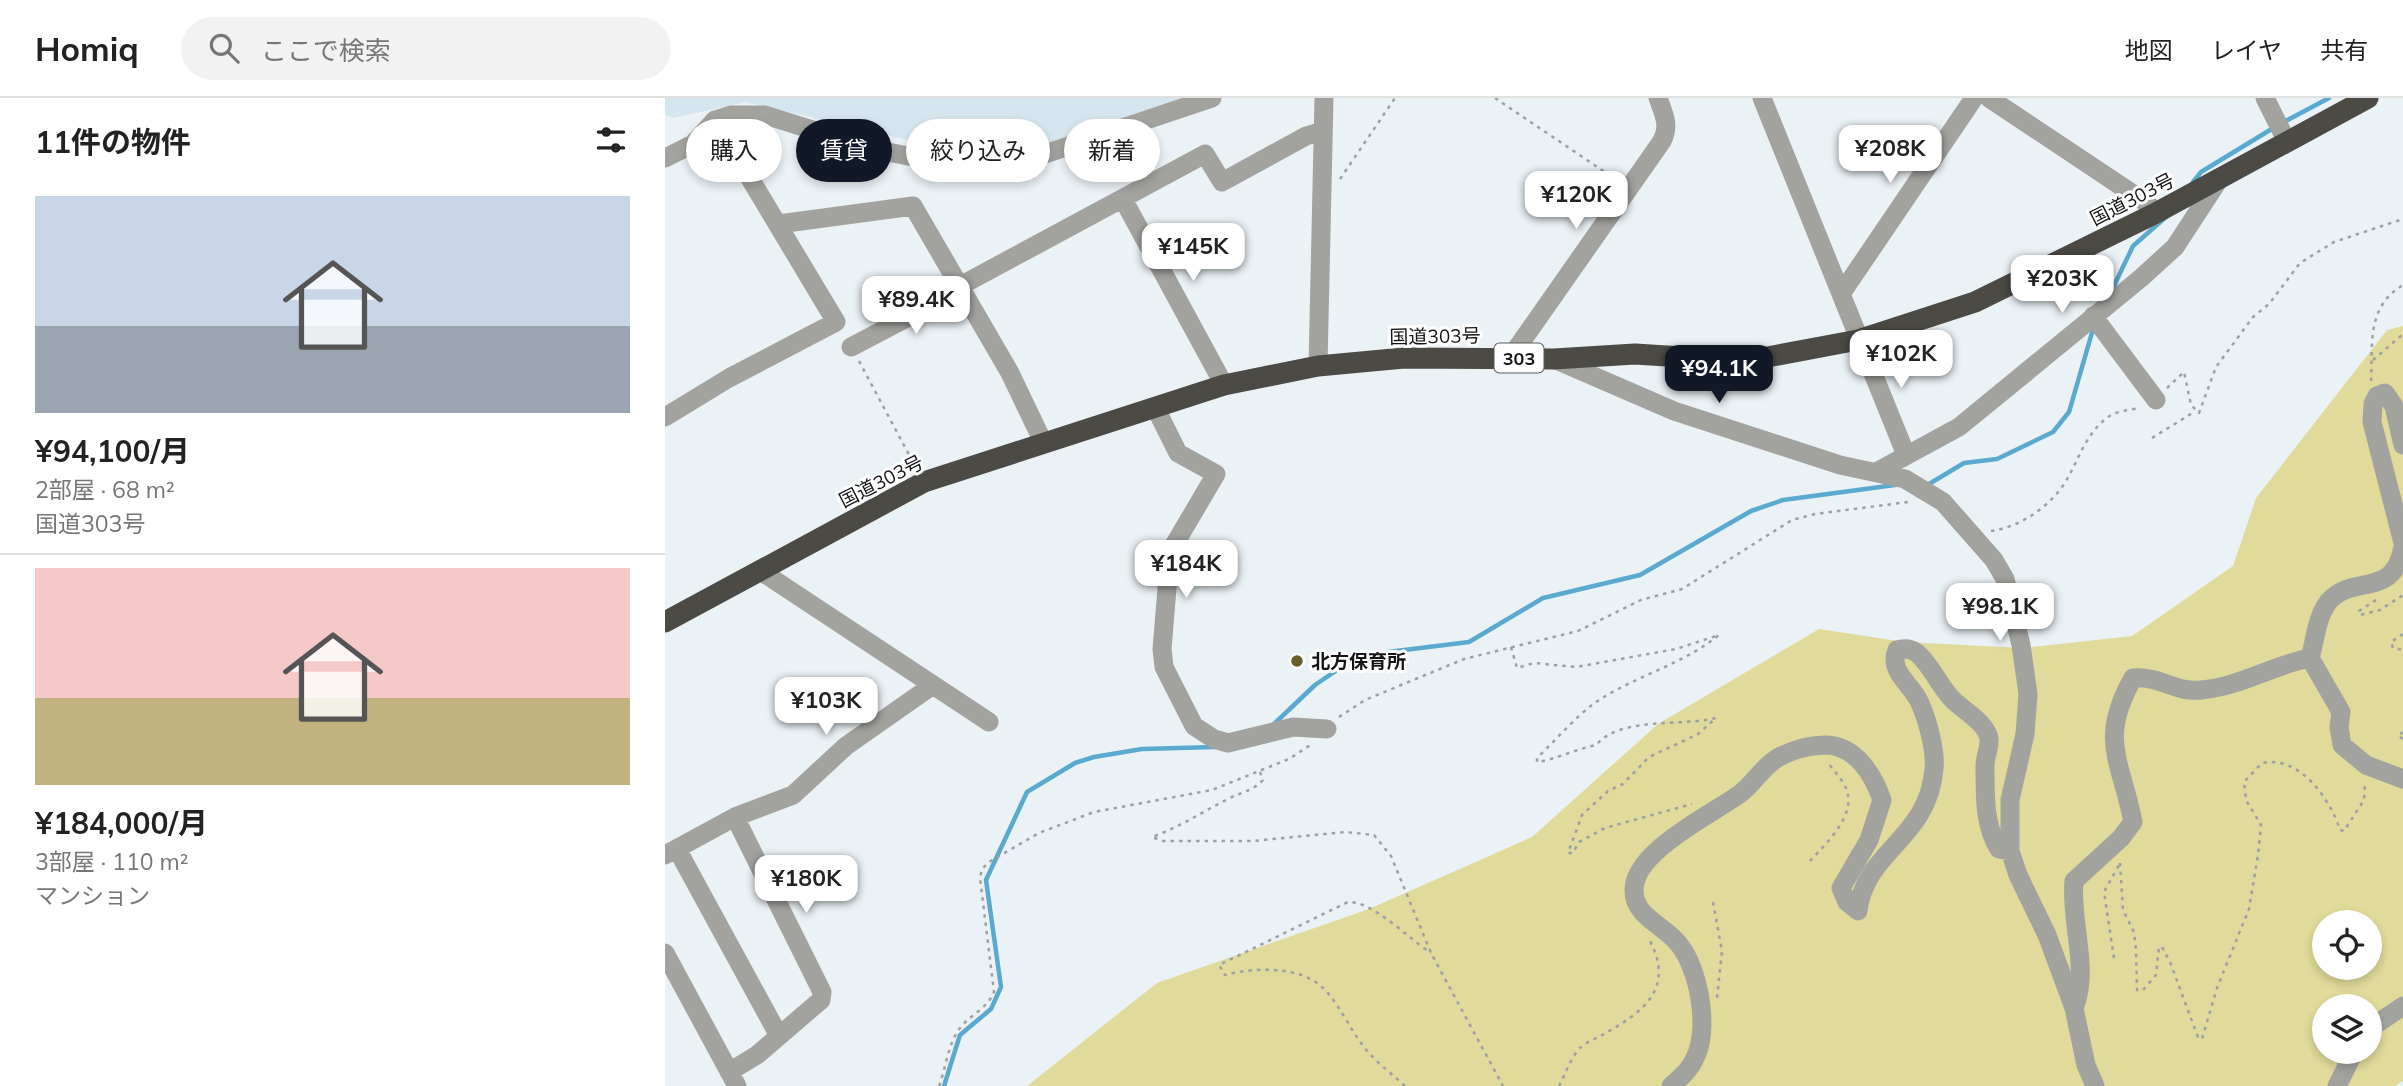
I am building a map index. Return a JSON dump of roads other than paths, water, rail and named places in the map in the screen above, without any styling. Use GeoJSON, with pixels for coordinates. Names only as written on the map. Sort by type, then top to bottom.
{"type":"FeatureCollection","features":[{"type":"Feature","properties":{"kind":"highway","name":"国道303号"},"geometry":{"type":"LineString","coordinates":[[665,622],[924,482],[1224,385],[1318,366],[1404,358],[1554,359],[1635,354],[1745,361],[1858,341],[1975,302],[2154,214],[2286,139],[2368,98]]}},
{"type":"Feature","properties":{"kind":"street"},"geometry":{"type":"LineString","coordinates":[[782,120],[873,149],[910,156],[948,160],[982,155],[1006,159],[1044,155],[1111,130],[1212,98]]}},
{"type":"Feature","properties":{"kind":"street"},"geometry":{"type":"LineString","coordinates":[[1318,366],[1324,98]]}},
{"type":"Feature","properties":{"kind":"street"},"geometry":{"type":"LineString","coordinates":[[1515,358],[1517,348],[1667,132],[1658,98]]}},
{"type":"Feature","properties":{"kind":"street"},"geometry":{"type":"LineString","coordinates":[[1762,98],[1906,455]]}},
{"type":"Feature","properties":{"kind":"street"},"geometry":{"type":"LineString","coordinates":[[1841,294],[1974,98]]}},
{"type":"Feature","properties":{"kind":"street"},"geometry":{"type":"LineString","coordinates":[[1989,98],[2148,204],[2154,214]]}},
{"type":"Feature","properties":{"kind":"street"},"geometry":{"type":"LineString","coordinates":[[2265,98],[2286,139]]}},
{"type":"Feature","properties":{"kind":"street"},"geometry":{"type":"LineString","coordinates":[[719,119],[765,115],[778,119]]}},
{"type":"Feature","properties":{"kind":"street"},"geometry":{"type":"LineString","coordinates":[[851,347],[1205,154],[1222,182],[1306,136],[1323,131]]}},
{"type":"Feature","properties":{"kind":"street"},"geometry":{"type":"LineString","coordinates":[[665,158],[686,148]]}},
{"type":"Feature","properties":{"kind":"street"},"geometry":{"type":"LineString","coordinates":[[1878,471],[1959,426],[2175,247],[2220,178]]}},
{"type":"Feature","properties":{"kind":"street"},"geometry":{"type":"LineString","coordinates":[[665,417],[729,378],[836,322],[753,182]]}},
{"type":"Feature","properties":{"kind":"street"},"geometry":{"type":"LineString","coordinates":[[1123,199],[1224,385]]}},
{"type":"Feature","properties":{"kind":"street"},"geometry":{"type":"LineString","coordinates":[[779,224],[913,206],[1010,373],[1043,442]]}},
{"type":"Feature","properties":{"kind":"street"},"geometry":{"type":"LineString","coordinates":[[2093,316],[2156,400]]}},
{"type":"Feature","properties":{"kind":"street"},"geometry":{"type":"LineString","coordinates":[[1554,359],[1674,411],[1840,465],[1878,471],[1923,488],[1943,502],[1974,534],[2005,579],[2021,645],[2028,694],[2025,734],[2010,800],[2010,851],[2018,875],[2047,935],[2074,1008],[2086,1065],[2095,1086]]}},
{"type":"Feature","properties":{"kind":"street"},"geometry":{"type":"LineString","coordinates":[[2403,445],[2394,406],[2385,393],[2377,396],[2372,404],[2372,422],[2403,545],[2400,563],[2386,579],[2330,599],[2323,611],[2310,658],[2341,712],[2339,727],[2343,745],[2366,765],[2403,779]]}},
{"type":"Feature","properties":{"kind":"street"},"geometry":{"type":"LineString","coordinates":[[1155,407],[1178,453],[1216,474],[1170,552],[1162,649],[1164,667],[1194,726],[1204,735],[1229,743],[1293,727],[1327,729]]}},
{"type":"Feature","properties":{"kind":"street"},"geometry":{"type":"LineString","coordinates":[[759,570],[989,722]]}},
{"type":"Feature","properties":{"kind":"street"},"geometry":{"type":"LineString","coordinates":[[1671,1086],[1687,1071],[1697,1056],[1702,1037],[1698,986],[1686,952],[1639,906],[1634,888],[1642,867],[1681,831],[1742,792],[1777,758],[1804,746],[1834,745],[1851,752],[1865,767],[1882,800],[1869,840],[1841,888],[1847,902],[1858,911],[1863,885],[1918,821],[1926,804],[1934,767],[1919,701],[1895,667],[1893,659],[1896,650],[1904,648],[1915,651],[1931,668],[1950,697],[1983,727],[1989,738],[1985,765],[1991,837],[1999,849],[2010,851]]}},
{"type":"Feature","properties":{"kind":"street"},"geometry":{"type":"LineString","coordinates":[[2074,1008],[2081,991],[2072,900],[2074,881],[2121,838],[2133,822],[2117,771],[2114,735],[2118,704],[2133,678],[2153,676],[2182,689],[2201,690],[2310,658]]}},
{"type":"Feature","properties":{"kind":"street"},"geometry":{"type":"LineString","coordinates":[[779,1037],[671,852],[735,817],[793,795],[846,746],[933,685]]}},
{"type":"Feature","properties":{"kind":"street"},"geometry":{"type":"LineString","coordinates":[[665,953],[733,1079],[821,1000],[822,992],[735,817]]}},
{"type":"Feature","properties":{"kind":"street"},"geometry":{"type":"LineString","coordinates":[[2382,1020],[2403,1006]]}},
{"type":"Feature","properties":{"kind":"street"},"geometry":{"type":"LineString","coordinates":[[2337,1086],[2348,1064]]}},
{"type":"Feature","properties":{"kind":"waterway"},"geometry":{"type":"LineString","coordinates":[[2282,123],[2329,98]]}},
{"type":"Feature","properties":{"kind":"waterway"},"geometry":{"type":"LineString","coordinates":[[2193,182],[2201,172],[2275,127]]}},
{"type":"Feature","properties":{"kind":"waterway"},"geometry":{"type":"LineString","coordinates":[[2111,292],[2133,246],[2166,217]]}},
{"type":"Feature","properties":{"kind":"waterway"},"geometry":{"type":"LineString","coordinates":[[1929,484],[1964,463],[1997,459],[2053,432],[2069,412],[2093,329]]}},
{"type":"Feature","properties":{"kind":"waterway"},"geometry":{"type":"LineString","coordinates":[[1274,724],[1315,685],[1343,666],[1372,654],[1469,642],[1543,598],[1640,575],[1751,511],[1783,500],[1895,485]]}},
{"type":"Feature","properties":{"kind":"waterway"},"geometry":{"type":"LineString","coordinates":[[944,1086],[960,1035],[991,1009],[1001,987],[986,880],[1027,792],[1075,763],[1094,757],[1142,749],[1215,747]]}},
{"type":"Feature","properties":{"kind":"place","name":"北方保育所"},"geometry":{"type":"Point","coordinates":[1297,661]}}]}
